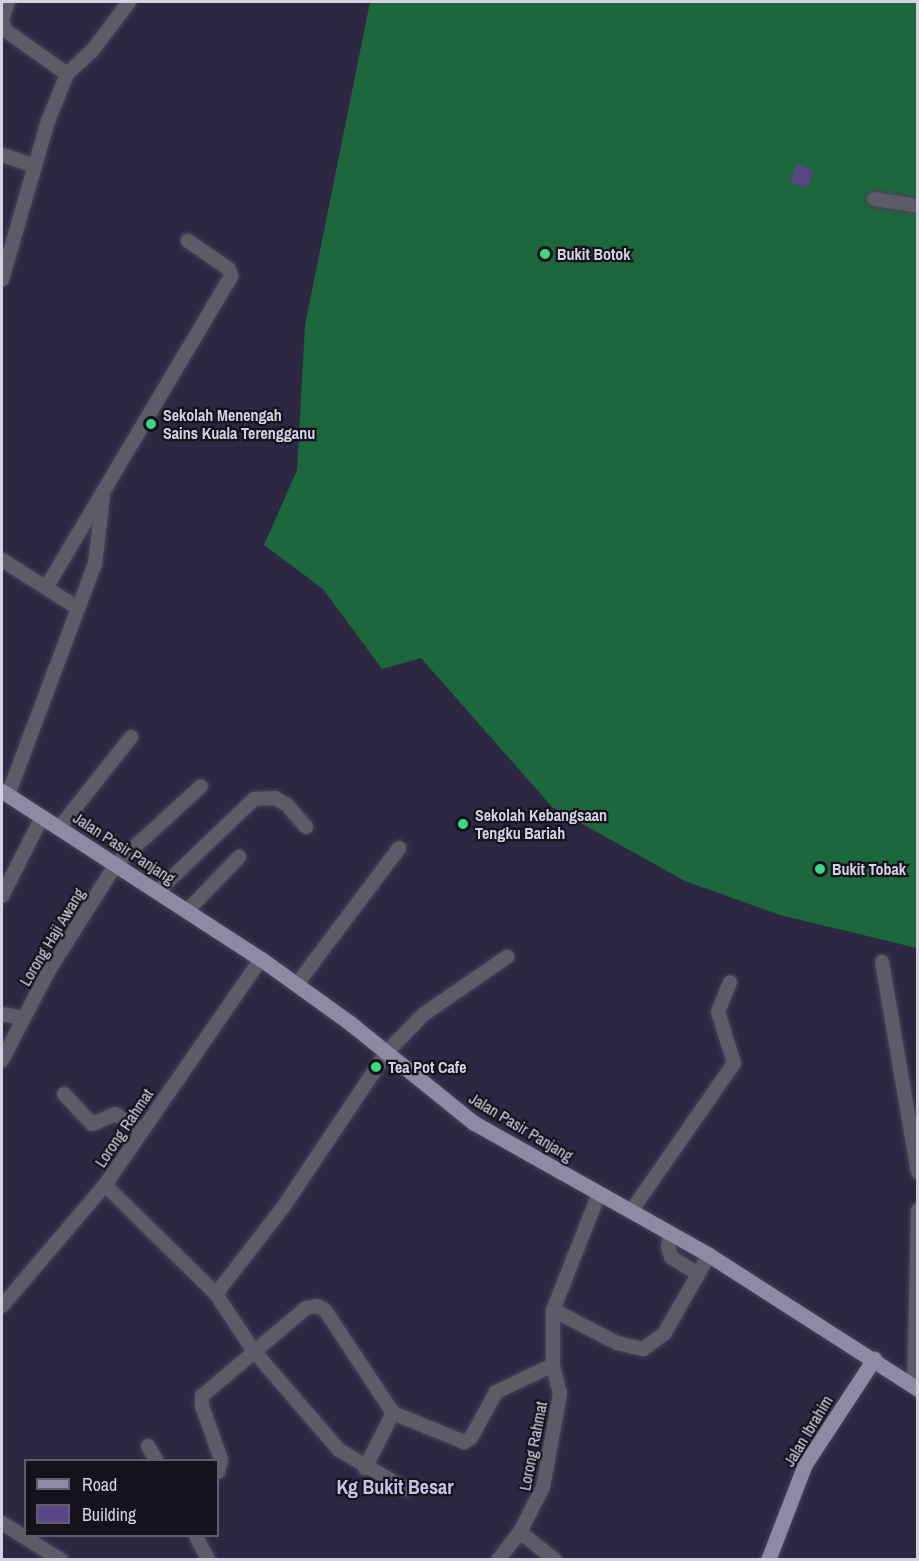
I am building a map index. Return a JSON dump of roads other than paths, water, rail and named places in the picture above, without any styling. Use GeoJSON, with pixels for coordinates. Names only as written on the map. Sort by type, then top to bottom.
{"type":"FeatureCollection","features":[{"type":"Feature","properties":{"kind":"main road","name":"Jalan Pasir Panjang"},"geometry":{"type":"LineString","coordinates":[[5,793],[261,958],[387,1052],[474,1123],[709,1255],[916,1388]]}},
{"type":"Feature","properties":{"kind":"main road","name":"Jalan Ibrahim"},"geometry":{"type":"LineString","coordinates":[[768,1560],[806,1464],[874,1359]]}},
{"type":"Feature","properties":{"kind":"street"},"geometry":{"type":"LineString","coordinates":[[8,2],[2,19],[6,30],[67,74]]}},
{"type":"Feature","properties":{"kind":"street"},"geometry":{"type":"LineString","coordinates":[[2,279],[35,166],[67,74],[92,51],[129,2]]}},
{"type":"Feature","properties":{"kind":"street"},"geometry":{"type":"LineString","coordinates":[[2,155],[35,166]]}},
{"type":"Feature","properties":{"kind":"street"},"geometry":{"type":"LineString","coordinates":[[874,199],[918,206]]}},
{"type":"Feature","properties":{"kind":"street"},"geometry":{"type":"LineString","coordinates":[[46,588],[231,276],[229,269],[188,241]]}},
{"type":"Feature","properties":{"kind":"street"},"geometry":{"type":"LineString","coordinates":[[5,793],[95,564],[104,492]]}},
{"type":"Feature","properties":{"kind":"street"},"geometry":{"type":"LineString","coordinates":[[2,560],[78,608]]}},
{"type":"Feature","properties":{"kind":"street"},"geometry":{"type":"LineString","coordinates":[[59,828],[131,736]]}},
{"type":"Feature","properties":{"kind":"street","name":"Lorong Haji Awang"},"geometry":{"type":"LineString","coordinates":[[2,1060],[24,1018],[116,864],[201,786]]}},
{"type":"Feature","properties":{"kind":"street"},"geometry":{"type":"LineString","coordinates":[[158,891],[254,799],[263,796],[281,802],[306,827]]}},
{"type":"Feature","properties":{"kind":"street"},"geometry":{"type":"LineString","coordinates":[[2,896],[42,817]]}},
{"type":"Feature","properties":{"kind":"street"},"geometry":{"type":"LineString","coordinates":[[297,984],[399,848]]}},
{"type":"Feature","properties":{"kind":"street"},"geometry":{"type":"LineString","coordinates":[[188,910],[239,857]]}},
{"type":"Feature","properties":{"kind":"street"},"geometry":{"type":"LineString","coordinates":[[216,1294],[284,1206],[387,1052],[432,1008],[507,957]]}},
{"type":"Feature","properties":{"kind":"street","name":"Lorong Rahmat"},"geometry":{"type":"LineString","coordinates":[[2,1306],[105,1185],[261,958]]}},
{"type":"Feature","properties":{"kind":"street"},"geometry":{"type":"LineString","coordinates":[[882,962],[918,1172]]}},
{"type":"Feature","properties":{"kind":"street"},"geometry":{"type":"LineString","coordinates":[[632,1210],[734,1063],[718,1012],[730,982]]}},
{"type":"Feature","properties":{"kind":"street"},"geometry":{"type":"LineString","coordinates":[[2,1014],[24,1018]]}},
{"type":"Feature","properties":{"kind":"street"},"geometry":{"type":"LineString","coordinates":[[64,1094],[92,1124],[115,1114],[142,1130]]}},
{"type":"Feature","properties":{"kind":"street"},"geometry":{"type":"LineString","coordinates":[[105,1185],[216,1294],[253,1350],[339,1450],[365,1468],[406,1489]]}},
{"type":"Feature","properties":{"kind":"street","name":"Lorong Rahmat"},"geometry":{"type":"LineString","coordinates":[[498,1560],[519,1532],[543,1487],[559,1400],[553,1365],[553,1310],[599,1194]]}},
{"type":"Feature","properties":{"kind":"street"},"geometry":{"type":"LineString","coordinates":[[916,1388],[918,1210]]}},
{"type":"Feature","properties":{"kind":"street"},"geometry":{"type":"LineString","coordinates":[[671,1233],[668,1246],[670,1257],[698,1274]]}},
{"type":"Feature","properties":{"kind":"street"},"geometry":{"type":"LineString","coordinates":[[553,1310],[617,1342],[643,1349],[664,1334],[709,1255]]}},
{"type":"Feature","properties":{"kind":"street"},"geometry":{"type":"LineString","coordinates":[[219,1468],[221,1459],[202,1406],[202,1396],[253,1350],[306,1308],[317,1305],[325,1310],[393,1413],[464,1442],[471,1438],[496,1392],[553,1365]]}},
{"type":"Feature","properties":{"kind":"street"},"geometry":{"type":"LineString","coordinates":[[365,1468],[393,1413]]}},
{"type":"Feature","properties":{"kind":"street"},"geometry":{"type":"LineString","coordinates":[[148,1446],[155,1459]]}},
{"type":"Feature","properties":{"kind":"street"},"geometry":{"type":"LineString","coordinates":[[2,1523],[24,1537]]}},
{"type":"Feature","properties":{"kind":"street"},"geometry":{"type":"LineString","coordinates":[[519,1532],[555,1560]]}},
{"type":"Feature","properties":{"kind":"street"},"geometry":{"type":"LineString","coordinates":[[24,1537],[61,1560]]}},
{"type":"Feature","properties":{"kind":"street"},"geometry":{"type":"LineString","coordinates":[[196,1537],[208,1560]]}},
{"type":"Feature","properties":{"kind":"place","name":"Bukit Botok"},"geometry":{"type":"Point","coordinates":[545,254]}},
{"type":"Feature","properties":{"kind":"place","name":"Sekolah Menengah Sains Kuala Terengganu"},"geometry":{"type":"Point","coordinates":[151,424]}},
{"type":"Feature","properties":{"kind":"place","name":"Sekolah Kebangsaan Tengku Bariah"},"geometry":{"type":"Point","coordinates":[463,824]}},
{"type":"Feature","properties":{"kind":"place","name":"Bukit Tobak"},"geometry":{"type":"Point","coordinates":[820,869]}},
{"type":"Feature","properties":{"kind":"place","name":"Tea Pot Cafe"},"geometry":{"type":"Point","coordinates":[376,1067]}},
{"type":"Feature","properties":{"kind":"district","name":"Kg Bukit Besar"},"geometry":{"type":"Point","coordinates":[395,1486]}}]}
